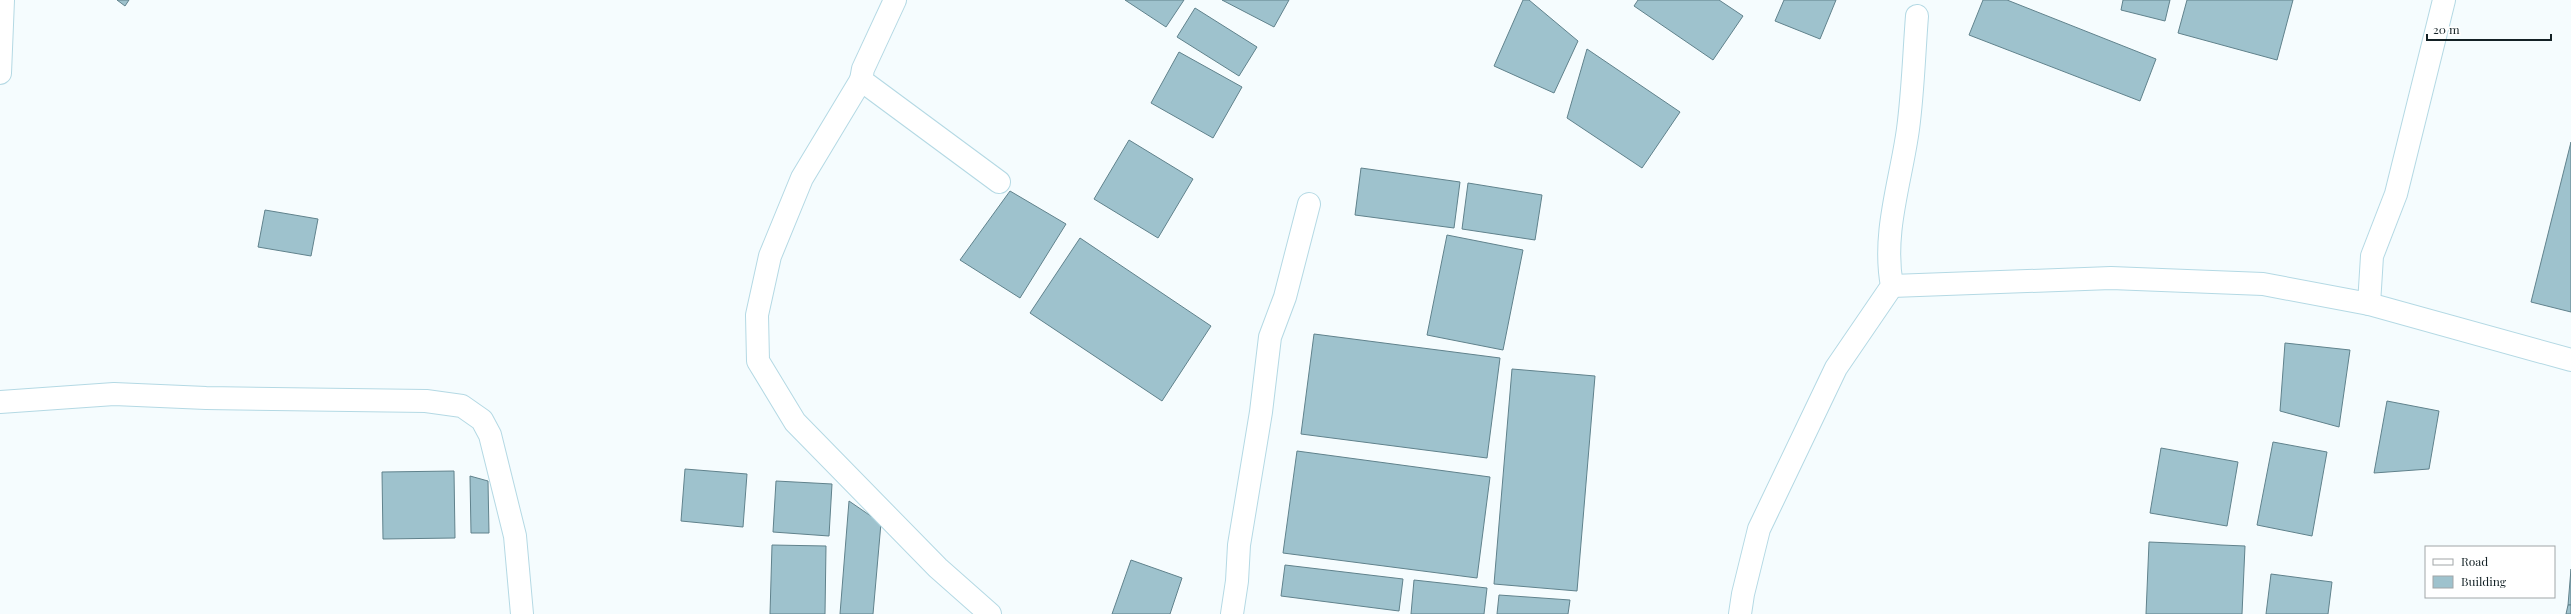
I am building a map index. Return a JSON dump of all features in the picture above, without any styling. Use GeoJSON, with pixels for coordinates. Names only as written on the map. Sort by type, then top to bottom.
{"type":"FeatureCollection","features":[{"type":"Feature","properties":{"kind":"street"},"geometry":{"type":"LineString","coordinates":[[0,74],[3,0]]}},
{"type":"Feature","properties":{"kind":"street"},"geometry":{"type":"LineString","coordinates":[[895,0],[863,69],[861,80],[802,178],[770,256],[757,315],[758,361],[795,422],[938,568],[990,614]]}},
{"type":"Feature","properties":{"kind":"street"},"geometry":{"type":"LineString","coordinates":[[2368,304],[2372,256],[2396,194],[2444,0]]}},
{"type":"Feature","properties":{"kind":"street"},"geometry":{"type":"LineString","coordinates":[[1740,614],[1743,594],[1759,528],[1836,368],[1892,286],[1888,264],[1888,242],[1908,128],[1917,16]]}},
{"type":"Feature","properties":{"kind":"street"},"geometry":{"type":"LineString","coordinates":[[861,80],[999,182]]}},
{"type":"Feature","properties":{"kind":"street"},"geometry":{"type":"LineString","coordinates":[[1232,614],[1237,582],[1239,545],[1261,412],[1270,337],[1285,297],[1309,204]]}},
{"type":"Feature","properties":{"kind":"street"},"geometry":{"type":"LineString","coordinates":[[1892,286],[2111,278],[2262,284],[2368,304],[2571,360]]}},
{"type":"Feature","properties":{"kind":"street"},"geometry":{"type":"LineString","coordinates":[[0,402],[114,394],[426,401],[462,406],[482,420],[490,435],[515,536],[522,614]]}},
{"type":"Feature","properties":{"kind":"building"},"geometry":{"type":"Polygon","coordinates":[[[117,0],[129,0],[125,6],[117,0]]]}},
{"type":"Feature","properties":{"kind":"building"},"geometry":{"type":"Polygon","coordinates":[[[1125,0],[1184,0],[1166,27],[1125,0]]]}},
{"type":"Feature","properties":{"kind":"building"},"geometry":{"type":"Polygon","coordinates":[[[1222,0],[1289,0],[1274,27],[1222,0]]]}},
{"type":"Feature","properties":{"kind":"building"},"geometry":{"type":"Polygon","coordinates":[[[1523,0],[1529,0],[1578,41],[1554,93],[1494,66],[1523,0]]]}},
{"type":"Feature","properties":{"kind":"building"},"geometry":{"type":"Polygon","coordinates":[[[1638,0],[1719,0],[1743,16],[1713,60],[1634,6],[1638,0]]]}},
{"type":"Feature","properties":{"kind":"building"},"geometry":{"type":"Polygon","coordinates":[[[1784,0],[1836,0],[1820,39],[1775,21],[1784,0]]]}},
{"type":"Feature","properties":{"kind":"building"},"geometry":{"type":"Polygon","coordinates":[[[1983,0],[2007,0],[2156,59],[2140,101],[1969,35],[1983,0]]]}},
{"type":"Feature","properties":{"kind":"building"},"geometry":{"type":"Polygon","coordinates":[[[2123,0],[2170,0],[2165,21],[2121,10],[2123,0]]]}},
{"type":"Feature","properties":{"kind":"building"},"geometry":{"type":"Polygon","coordinates":[[[2187,0],[2293,0],[2277,60],[2178,33],[2187,0]]]}},
{"type":"Feature","properties":{"kind":"building"},"geometry":{"type":"Polygon","coordinates":[[[1195,8],[1257,47],[1239,76],[1177,37],[1195,8]]]}},
{"type":"Feature","properties":{"kind":"building"},"geometry":{"type":"Polygon","coordinates":[[[1587,49],[1680,112],[1642,168],[1567,118],[1587,49]]]}},
{"type":"Feature","properties":{"kind":"building"},"geometry":{"type":"Polygon","coordinates":[[[1179,52],[1242,87],[1213,138],[1151,103],[1179,52]]]}},
{"type":"Feature","properties":{"kind":"building"},"geometry":{"type":"Polygon","coordinates":[[[1129,140],[1193,179],[1158,238],[1094,199],[1129,140]]]}},
{"type":"Feature","properties":{"kind":"building"},"geometry":{"type":"Polygon","coordinates":[[[2571,142],[2571,312],[2531,302],[2571,142]]]}},
{"type":"Feature","properties":{"kind":"building"},"geometry":{"type":"Polygon","coordinates":[[[1361,168],[1460,182],[1454,228],[1355,215],[1361,168]]]}},
{"type":"Feature","properties":{"kind":"building"},"geometry":{"type":"Polygon","coordinates":[[[1468,183],[1542,195],[1535,240],[1462,229],[1468,183]]]}},
{"type":"Feature","properties":{"kind":"building"},"geometry":{"type":"Polygon","coordinates":[[[1010,191],[1066,224],[1020,298],[960,260],[1010,191]]]}},
{"type":"Feature","properties":{"kind":"building"},"geometry":{"type":"Polygon","coordinates":[[[265,210],[318,219],[311,256],[258,247],[265,210]]]}},
{"type":"Feature","properties":{"kind":"building"},"geometry":{"type":"Polygon","coordinates":[[[1447,235],[1523,250],[1503,350],[1427,335],[1447,235]]]}},
{"type":"Feature","properties":{"kind":"building"},"geometry":{"type":"Polygon","coordinates":[[[1080,238],[1211,326],[1162,401],[1030,313],[1080,238]]]}},
{"type":"Feature","properties":{"kind":"building"},"geometry":{"type":"Polygon","coordinates":[[[1314,334],[1500,358],[1487,458],[1301,434],[1314,334]]]}},
{"type":"Feature","properties":{"kind":"building"},"geometry":{"type":"Polygon","coordinates":[[[2285,343],[2350,350],[2339,427],[2280,411],[2285,343]]]}},
{"type":"Feature","properties":{"kind":"building"},"geometry":{"type":"Polygon","coordinates":[[[1512,369],[1595,376],[1577,591],[1494,584],[1512,369]]]}},
{"type":"Feature","properties":{"kind":"building"},"geometry":{"type":"Polygon","coordinates":[[[2387,401],[2439,411],[2429,469],[2374,473],[2387,401]]]}},
{"type":"Feature","properties":{"kind":"building"},"geometry":{"type":"Polygon","coordinates":[[[2273,442],[2327,452],[2312,536],[2257,525],[2273,442]]]}},
{"type":"Feature","properties":{"kind":"building"},"geometry":{"type":"Polygon","coordinates":[[[2161,448],[2238,462],[2227,526],[2150,513],[2161,448]]]}},
{"type":"Feature","properties":{"kind":"building"},"geometry":{"type":"Polygon","coordinates":[[[1297,451],[1490,477],[1477,578],[1283,553],[1297,451]]]}},
{"type":"Feature","properties":{"kind":"building"},"geometry":{"type":"Polygon","coordinates":[[[685,469],[747,474],[743,527],[681,521],[685,469]]]}},
{"type":"Feature","properties":{"kind":"building"},"geometry":{"type":"Polygon","coordinates":[[[454,471],[455,538],[383,539],[382,472],[454,471]]]}},
{"type":"Feature","properties":{"kind":"building"},"geometry":{"type":"Polygon","coordinates":[[[470,476],[488,481],[489,533],[471,533],[470,476]]]}},
{"type":"Feature","properties":{"kind":"building"},"geometry":{"type":"Polygon","coordinates":[[[776,481],[832,484],[829,536],[773,532],[776,481]]]}},
{"type":"Feature","properties":{"kind":"building"},"geometry":{"type":"Polygon","coordinates":[[[849,501],[881,523],[873,614],[840,614],[849,501]]]}},
{"type":"Feature","properties":{"kind":"building"},"geometry":{"type":"Polygon","coordinates":[[[2149,542],[2245,546],[2242,614],[2146,614],[2149,542]]]}},
{"type":"Feature","properties":{"kind":"building"},"geometry":{"type":"Polygon","coordinates":[[[772,545],[826,546],[825,614],[770,614],[772,545]]]}},
{"type":"Feature","properties":{"kind":"building"},"geometry":{"type":"Polygon","coordinates":[[[1131,560],[1182,578],[1170,614],[1112,614],[1131,560]]]}},
{"type":"Feature","properties":{"kind":"building"},"geometry":{"type":"Polygon","coordinates":[[[1285,565],[1403,579],[1399,611],[1281,596],[1285,565]]]}},
{"type":"Feature","properties":{"kind":"building"},"geometry":{"type":"Polygon","coordinates":[[[2571,569],[2571,605],[2568,605],[2571,569]]]}},
{"type":"Feature","properties":{"kind":"building"},"geometry":{"type":"Polygon","coordinates":[[[2271,574],[2332,582],[2328,614],[2266,614],[2271,574]]]}},
{"type":"Feature","properties":{"kind":"building"},"geometry":{"type":"Polygon","coordinates":[[[1414,580],[1487,588],[1484,614],[1411,614],[1414,580]]]}},
{"type":"Feature","properties":{"kind":"building"},"geometry":{"type":"Polygon","coordinates":[[[1499,595],[1570,600],[1568,614],[1497,614],[1499,595]]]}},
{"type":"Feature","properties":{"kind":"building"},"geometry":{"type":"Polygon","coordinates":[[[2568,605],[2571,605],[2571,614],[2566,614],[2568,605]]]}}]}
